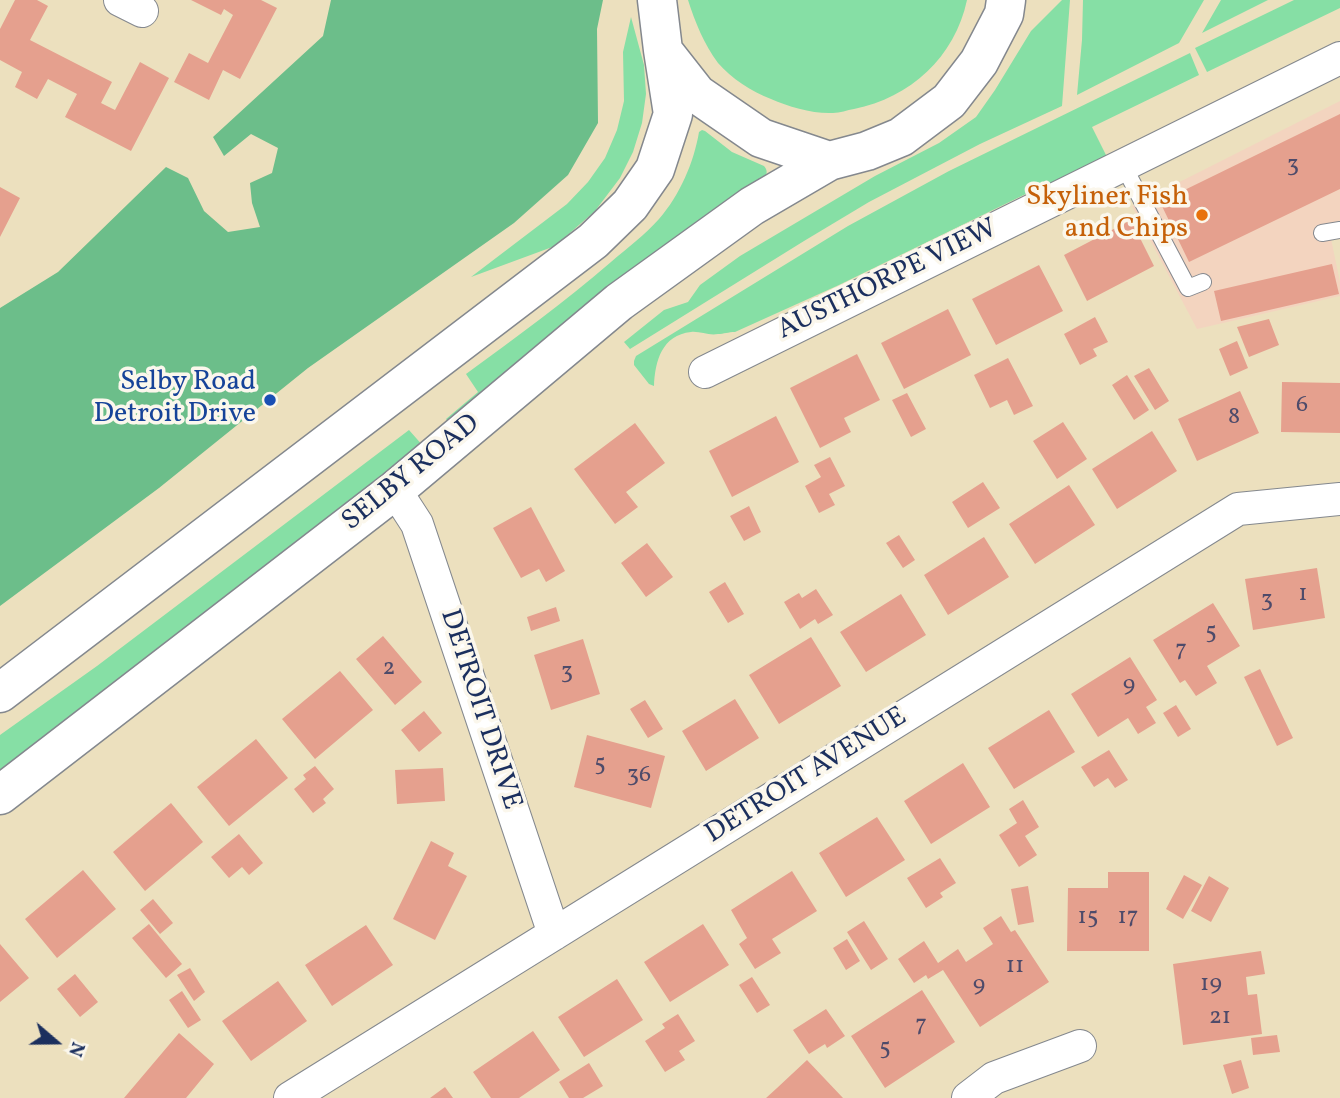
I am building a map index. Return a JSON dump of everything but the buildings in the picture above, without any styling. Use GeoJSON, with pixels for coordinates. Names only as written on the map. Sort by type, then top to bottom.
{"type":"FeatureCollection","features":[{"type":"Feature","properties":{"kind":"main road"},"geometry":{"type":"LineString","coordinates":[[0,693],[593,241],[630,205],[655,169],[673,114],[657,0]]}},
{"type":"Feature","properties":{"kind":"main road","name":"SELBY ROAD"},"geometry":{"type":"LineString","coordinates":[[0,795],[395,489],[619,302],[752,206],[829,161],[867,151],[901,137],[949,101],[979,62],[1009,4]]}},
{"type":"Feature","properties":{"kind":"main road"},"geometry":{"type":"LineString","coordinates":[[663,50],[697,94],[761,138],[829,161]]}},
{"type":"Feature","properties":{"kind":"street","name":"AUSTHORPE VIEW"},"geometry":{"type":"LineString","coordinates":[[705,372],[1339,60]]}},
{"type":"Feature","properties":{"kind":"street","name":"DETROIT DRIVE"},"geometry":{"type":"LineString","coordinates":[[395,489],[417,524],[554,934]]}},
{"type":"Feature","properties":{"kind":"street","name":"DETROIT AVENUE"},"geometry":{"type":"LineString","coordinates":[[290,1098],[1238,509],[1340,499]]}},
{"type":"Feature","properties":{"kind":"street"},"geometry":{"type":"LineString","coordinates":[[968,1098],[994,1078],[1080,1046]]}},
{"type":"Feature","properties":{"kind":"lane"},"geometry":{"type":"LineString","coordinates":[[1123,165],[1188,288],[1203,282]]}},
{"type":"Feature","properties":{"kind":"lane"},"geometry":{"type":"LineString","coordinates":[[1322,233],[1340,230]]}},
{"type":"Feature","properties":{"kind":"shaded area"},"geometry":{"type":"Polygon","coordinates":[[[1340,101],[1340,238],[1331,239],[1340,282],[1340,296],[1197,329],[1132,206],[1340,101]]]}},
{"type":"Feature","properties":{"kind":"green space"},"geometry":{"type":"Polygon","coordinates":[[[331,0],[603,0],[597,29],[598,123],[568,175],[514,223],[308,368],[159,488],[0,606],[0,308],[58,272],[166,167],[188,178],[204,211],[228,232],[260,227],[252,203],[250,183],[272,173],[278,148],[251,134],[224,156],[213,137],[323,36],[331,0]]]}},
{"type":"Feature","properties":{"kind":"green space"},"geometry":{"type":"Polygon","coordinates":[[[688,0],[967,0],[961,21],[941,57],[911,85],[874,103],[838,113],[825,113],[778,102],[749,88],[729,74],[708,48],[688,0]]]}},
{"type":"Feature","properties":{"kind":"green space"},"geometry":{"type":"Polygon","coordinates":[[[1062,0],[1070,0],[1062,106],[980,144],[869,202],[630,349],[624,342],[664,310],[688,302],[700,285],[740,256],[875,176],[939,143],[976,117],[1031,31],[1062,0]]]}},
{"type":"Feature","properties":{"kind":"green space"},"geometry":{"type":"Polygon","coordinates":[[[1083,0],[1204,0],[1179,43],[1077,95],[1083,0]]]}},
{"type":"Feature","properties":{"kind":"green space"},"geometry":{"type":"Polygon","coordinates":[[[1221,0],[1268,0],[1202,33],[1221,0]]]}},
{"type":"Feature","properties":{"kind":"green space"},"geometry":{"type":"Polygon","coordinates":[[[1294,0],[1340,0],[1340,8],[1207,72],[1195,48],[1294,0]]]}},
{"type":"Feature","properties":{"kind":"green space"},"geometry":{"type":"Polygon","coordinates":[[[631,17],[644,65],[646,94],[642,123],[633,152],[620,178],[595,211],[555,246],[471,277],[567,204],[588,182],[605,158],[617,130],[624,101],[623,52],[631,17]]]}},
{"type":"Feature","properties":{"kind":"green space"},"geometry":{"type":"Polygon","coordinates":[[[1190,53],[1199,75],[1092,127],[1108,159],[1036,189],[839,285],[735,332],[691,332],[673,338],[658,359],[654,386],[649,384],[634,365],[636,356],[848,226],[949,171],[1190,53]]]}},
{"type":"Feature","properties":{"kind":"green space"},"geometry":{"type":"Polygon","coordinates":[[[702,130],[732,152],[764,166],[767,172],[763,181],[450,424],[446,419],[478,392],[466,374],[540,320],[659,219],[685,178],[699,132],[702,130]]]}},
{"type":"Feature","properties":{"kind":"green space"},"geometry":{"type":"Polygon","coordinates":[[[409,430],[424,447],[0,776],[0,735],[97,666],[409,430]]]}},
{"type":"Feature","properties":{"kind":"place","name":"Skyliner Fish and Chips"},"geometry":{"type":"Point","coordinates":[1202,215]}},
{"type":"Feature","properties":{"kind":"place","name":"Selby Road Detroit Drive"},"geometry":{"type":"Point","coordinates":[270,400]}}]}
